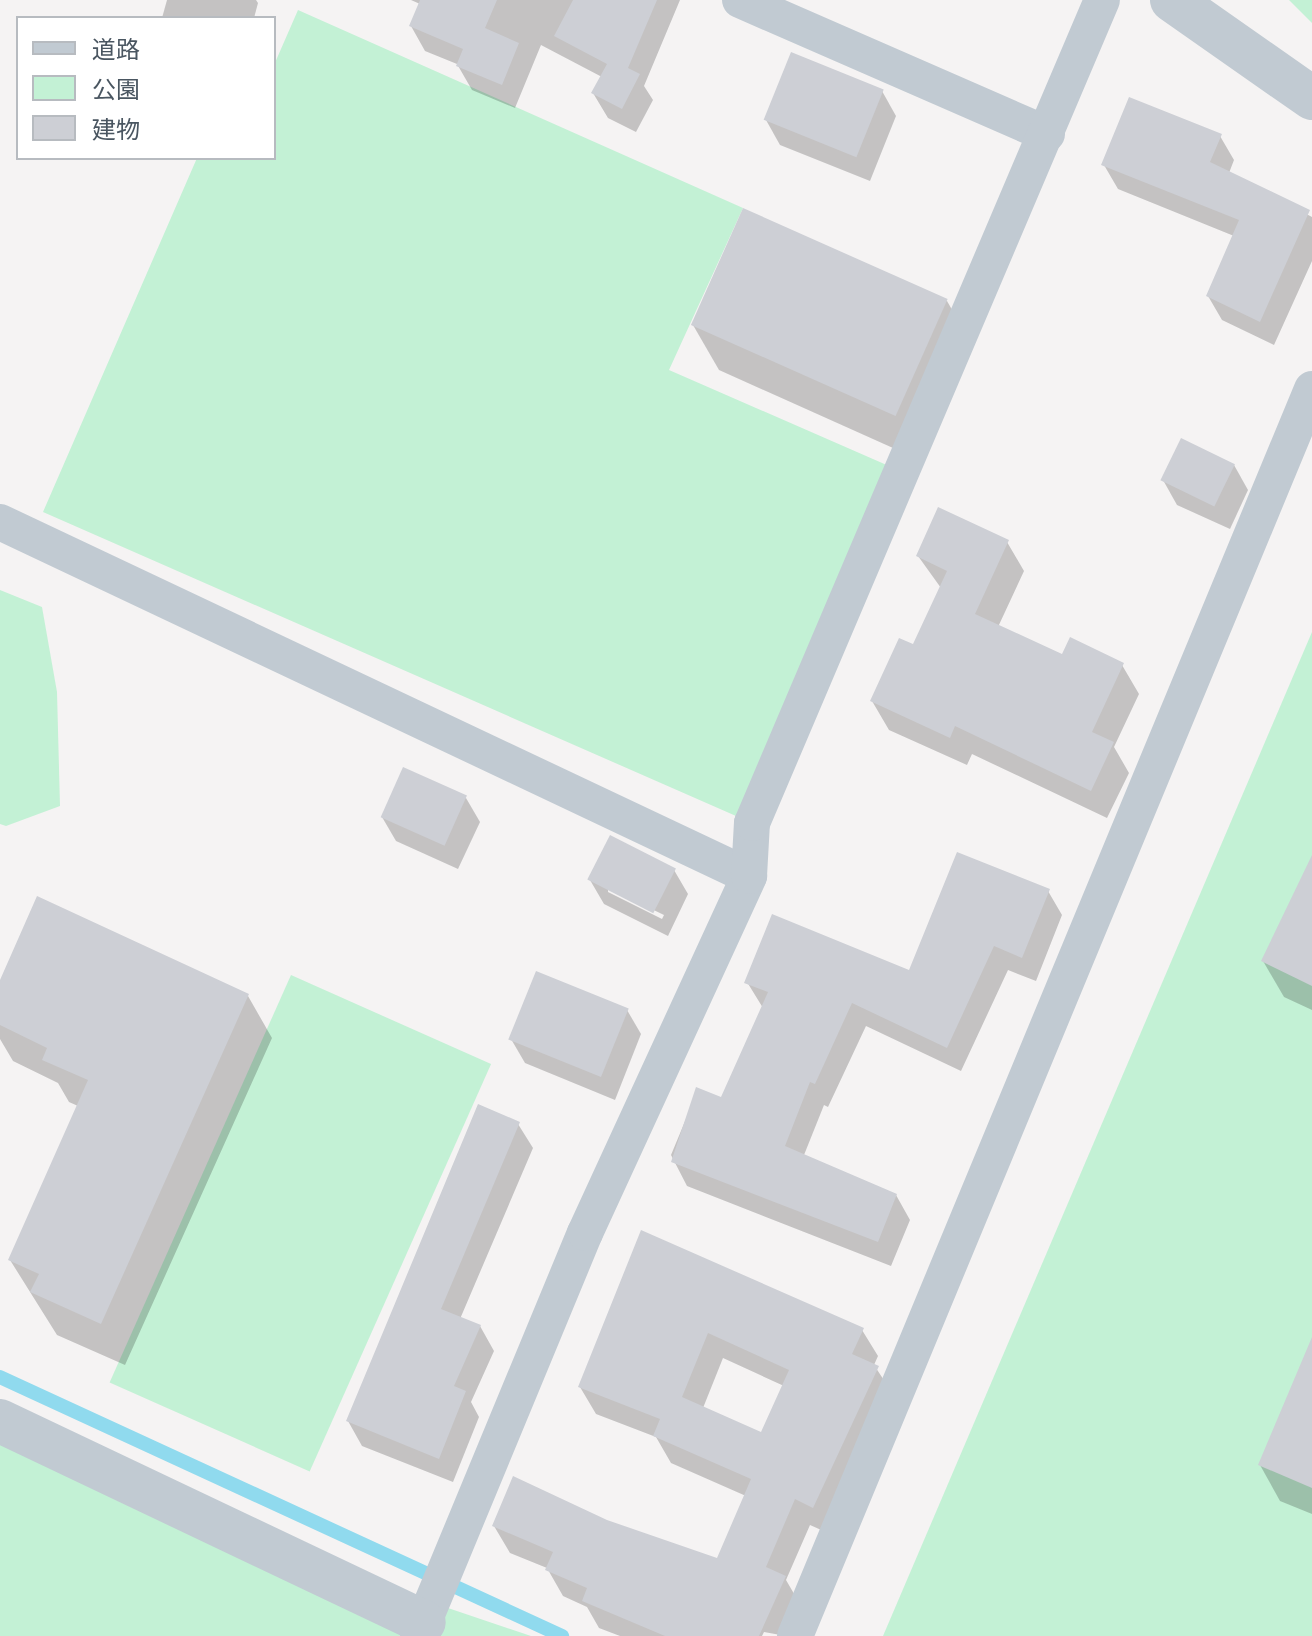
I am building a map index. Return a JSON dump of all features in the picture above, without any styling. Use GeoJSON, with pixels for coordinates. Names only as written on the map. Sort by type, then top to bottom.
{"type":"FeatureCollection","features":[{"type":"Feature","properties":{"kind":"street"},"geometry":{"type":"LineString","coordinates":[[740,0],[1047,134]]}},
{"type":"Feature","properties":{"kind":"street"},"geometry":{"type":"LineString","coordinates":[[0,1421],[421,1629],[585,1233],[749,876],[752,823],[1102,0]]}},
{"type":"Feature","properties":{"kind":"street"},"geometry":{"type":"LineString","coordinates":[[1172,0],[1312,98]]}},
{"type":"Feature","properties":{"kind":"street"},"geometry":{"type":"LineString","coordinates":[[795,1636],[1312,389]]}},
{"type":"Feature","properties":{"kind":"street"},"geometry":{"type":"LineString","coordinates":[[0,522],[749,876]]}},
{"type":"Feature","properties":{"kind":"green space"},"geometry":{"type":"Polygon","coordinates":[[[1289,0],[1312,0],[1312,23],[1289,0]]]}},
{"type":"Feature","properties":{"kind":"green space"},"geometry":{"type":"Polygon","coordinates":[[[298,10],[743,208],[669,370],[905,473],[752,823],[43,512],[196,160],[276,160],[276,60],[298,10]]]}},
{"type":"Feature","properties":{"kind":"green space"},"geometry":{"type":"Polygon","coordinates":[[[0,590],[42,607],[57,692],[60,806],[6,826],[0,824],[0,590]]]}},
{"type":"Feature","properties":{"kind":"green space"},"geometry":{"type":"Polygon","coordinates":[[[1312,632],[1312,1636],[883,1636],[1312,632]]]}},
{"type":"Feature","properties":{"kind":"green space"},"geometry":{"type":"Polygon","coordinates":[[[291,975],[491,1064],[310,1472],[110,1382],[291,975]]]}},
{"type":"Feature","properties":{"kind":"green space"},"geometry":{"type":"Polygon","coordinates":[[[0,1428],[417,1636],[0,1636],[0,1428]]]}},
{"type":"Feature","properties":{"kind":"green space"},"geometry":{"type":"Polygon","coordinates":[[[448,1608],[531,1636],[436,1636],[448,1608]]]}},
{"type":"Feature","properties":{"kind":"building"},"geometry":{"type":"Polygon","coordinates":[[[420,0],[497,0],[485,28],[519,43],[502,85],[456,66],[463,49],[409,26],[420,0]]]}},
{"type":"Feature","properties":{"kind":"building"},"geometry":{"type":"Polygon","coordinates":[[[573,0],[657,0],[628,68],[640,74],[622,109],[591,93],[607,64],[554,36],[573,0]]]}},
{"type":"Feature","properties":{"kind":"building"},"geometry":{"type":"Polygon","coordinates":[[[791,52],[884,89],[856,157],[764,120],[791,52]]]}},
{"type":"Feature","properties":{"kind":"building"},"geometry":{"type":"Polygon","coordinates":[[[1129,97],[1222,134],[1210,162],[1310,210],[1260,322],[1206,296],[1239,220],[1101,165],[1129,97]]]}},
{"type":"Feature","properties":{"kind":"building"},"geometry":{"type":"Polygon","coordinates":[[[743,208],[948,299],[896,416],[691,325],[743,208]]]}},
{"type":"Feature","properties":{"kind":"building"},"geometry":{"type":"Polygon","coordinates":[[[1181,438],[1235,464],[1214,507],[1160,480],[1181,438]]]}},
{"type":"Feature","properties":{"kind":"building"},"geometry":{"type":"Polygon","coordinates":[[[938,507],[1009,540],[975,614],[1062,654],[1070,637],[1124,663],[1092,732],[1114,742],[1091,791],[955,726],[950,738],[870,701],[899,638],[913,644],[947,571],[916,556],[938,507]]]}},
{"type":"Feature","properties":{"kind":"building"},"geometry":{"type":"Polygon","coordinates":[[[403,767],[467,795],[445,846],[381,817],[403,767]]]}},
{"type":"Feature","properties":{"kind":"building"},"geometry":{"type":"Polygon","coordinates":[[[610,835],[676,869],[653,913],[587,880],[610,835]]]}},
{"type":"Feature","properties":{"kind":"building"},"geometry":{"type":"Polygon","coordinates":[[[957,852],[1050,889],[1022,958],[994,946],[947,1048],[852,1003],[815,1084],[810,1082],[785,1146],[897,1194],[878,1242],[671,1162],[696,1087],[721,1097],[768,992],[744,983],[772,914],[909,970],[957,852]]]}},
{"type":"Feature","properties":{"kind":"building"},"geometry":{"type":"Polygon","coordinates":[[[1312,855],[1312,986],[1261,961],[1312,855]]]}},
{"type":"Feature","properties":{"kind":"building"},"geometry":{"type":"Polygon","coordinates":[[[37,896],[249,994],[101,1324],[30,1292],[39,1274],[8,1260],[88,1080],[42,1060],[47,1048],[0,1025],[0,980],[37,896]]]}},
{"type":"Feature","properties":{"kind":"building"},"geometry":{"type":"Polygon","coordinates":[[[536,971],[629,1008],[601,1077],[508,1040],[536,971]]]}},
{"type":"Feature","properties":{"kind":"building"},"geometry":{"type":"Polygon","coordinates":[[[478,1104],[520,1122],[441,1309],[481,1325],[454,1386],[466,1391],[439,1459],[346,1421],[478,1104]]]}},
{"type":"Feature","properties":{"kind":"building"},"geometry":{"type":"Polygon","coordinates":[[[641,1230],[864,1328],[852,1354],[879,1366],[813,1508],[795,1499],[766,1567],[786,1576],[759,1636],[665,1636],[582,1601],[587,1588],[545,1570],[553,1552],[492,1526],[513,1476],[607,1520],[717,1558],[751,1479],[653,1436],[660,1419],[578,1387],[641,1230]],[[708,1333],[682,1397],[761,1432],[789,1370],[708,1333]]]}},
{"type":"Feature","properties":{"kind":"building"},"geometry":{"type":"Polygon","coordinates":[[[1312,1337],[1312,1488],[1258,1465],[1312,1337]]]}},
{"type":"Feature","properties":{"kind":"waterway"},"geometry":{"type":"LineString","coordinates":[[0,1377],[562,1636]]}}]}
